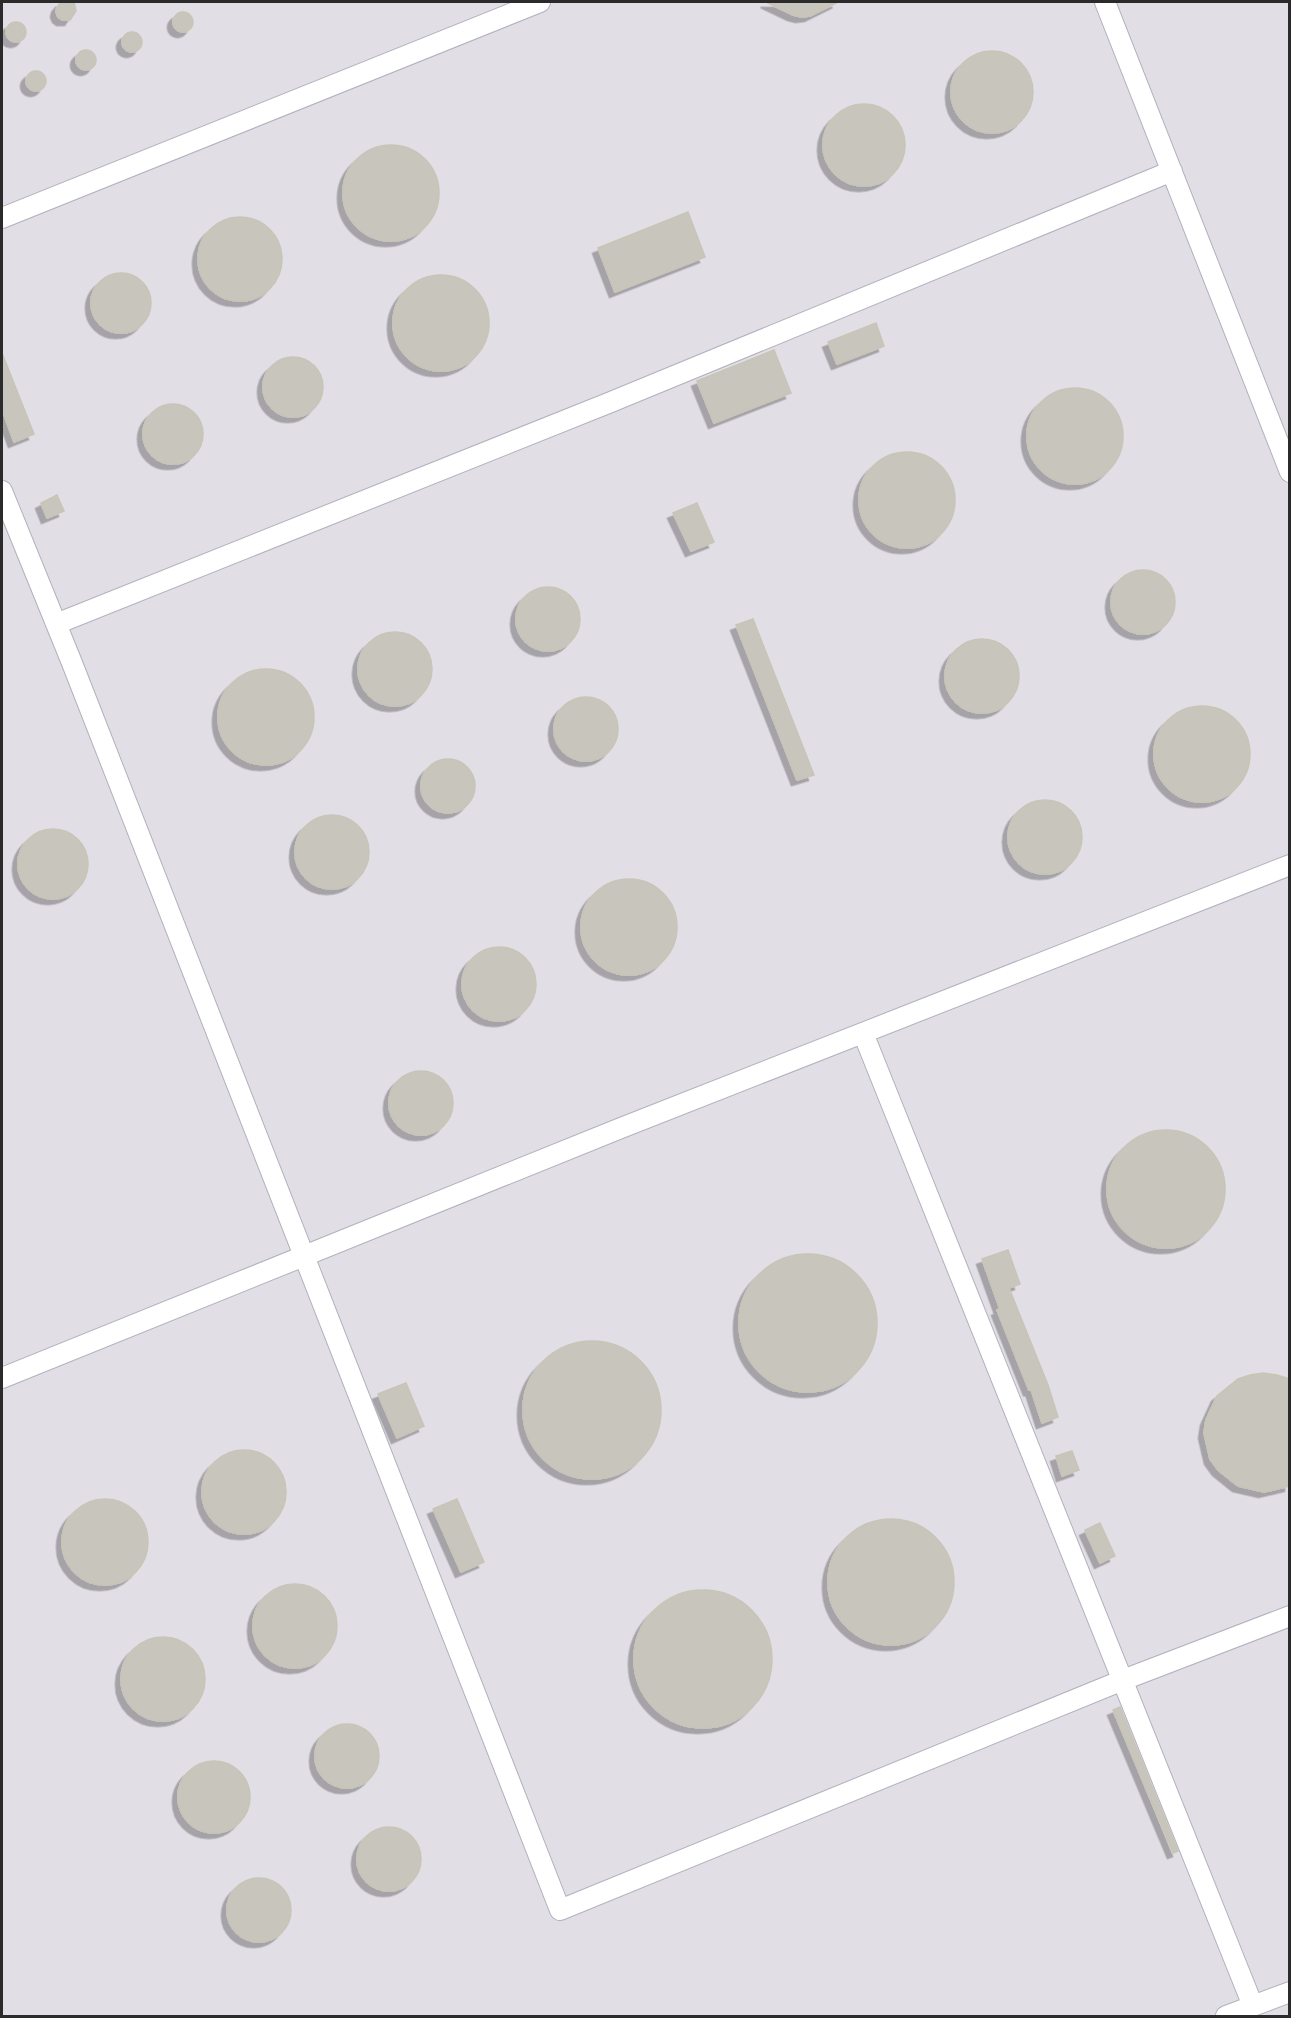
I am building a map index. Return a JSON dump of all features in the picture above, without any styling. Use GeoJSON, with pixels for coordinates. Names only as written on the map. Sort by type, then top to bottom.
{"type":"FeatureCollection","features":[{"type":"Feature","properties":{"kind":"lane"},"geometry":{"type":"LineString","coordinates":[[2,218],[540,2]]}},
{"type":"Feature","properties":{"kind":"lane"},"geometry":{"type":"LineString","coordinates":[[1105,2],[1290,472]]}},
{"type":"Feature","properties":{"kind":"lane"},"geometry":{"type":"LineString","coordinates":[[56,624],[611,402],[1172,171]]}},
{"type":"Feature","properties":{"kind":"lane"},"geometry":{"type":"LineString","coordinates":[[2,491],[560,1910],[1123,1680],[1290,1616]]}},
{"type":"Feature","properties":{"kind":"lane"},"geometry":{"type":"LineString","coordinates":[[2,1378],[863,1033],[1290,865]]}},
{"type":"Feature","properties":{"kind":"lane"},"geometry":{"type":"LineString","coordinates":[[863,1033],[1253,2006]]}},
{"type":"Feature","properties":{"kind":"lane"},"geometry":{"type":"LineString","coordinates":[[1226,2016],[1290,1992]]}},
{"type":"Feature","properties":{"kind":"shaded area"},"geometry":{"type":"Polygon","coordinates":[[[2,2],[1289,2],[1289,2016],[2,2016],[2,2]]]}},
{"type":"Feature","properties":{"kind":"building"},"geometry":{"type":"Polygon","coordinates":[[[61,2],[74,2],[76,11],[70,20],[62,20],[58,17],[57,7],[61,2]]]}},
{"type":"Feature","properties":{"kind":"building"},"geometry":{"type":"Polygon","coordinates":[[[766,2],[838,2],[810,16],[801,17],[766,2]]]}},
{"type":"Feature","properties":{"kind":"building"},"geometry":{"type":"Polygon","coordinates":[[[183,12],[190,15],[193,22],[190,29],[183,32],[176,29],[173,22],[176,15],[183,12]]]}},
{"type":"Feature","properties":{"kind":"building"},"geometry":{"type":"Polygon","coordinates":[[[16,22],[23,25],[26,32],[23,39],[16,42],[9,39],[6,32],[9,25],[16,22]]]}},
{"type":"Feature","properties":{"kind":"building"},"geometry":{"type":"Polygon","coordinates":[[[132,32],[139,35],[142,42],[139,49],[132,52],[125,49],[122,42],[125,35],[132,32]]]}},
{"type":"Feature","properties":{"kind":"building"},"geometry":{"type":"Polygon","coordinates":[[[86,50],[93,53],[96,60],[93,67],[86,70],[79,67],[76,60],[79,53],[86,50]]]}},
{"type":"Feature","properties":{"kind":"building"},"geometry":{"type":"Polygon","coordinates":[[[992,51],[1008,54],[1021,63],[1030,76],[1033,92],[1030,108],[1021,121],[1008,130],[992,133],[976,130],[963,121],[954,108],[951,92],[954,76],[963,63],[976,54],[992,51]]]}},
{"type":"Feature","properties":{"kind":"building"},"geometry":{"type":"Polygon","coordinates":[[[36,71],[43,74],[46,81],[43,88],[36,91],[29,88],[26,81],[29,74],[36,71]]]}},
{"type":"Feature","properties":{"kind":"building"},"geometry":{"type":"Polygon","coordinates":[[[864,104],[880,107],[893,116],[902,129],[905,145],[902,161],[893,174],[880,183],[864,186],[848,183],[835,174],[826,161],[823,145],[826,129],[835,116],[848,107],[864,104]]]}},
{"type":"Feature","properties":{"kind":"building"},"geometry":{"type":"Polygon","coordinates":[[[391,145],[409,149],[425,159],[435,175],[439,193],[435,211],[425,227],[409,237],[391,241],[373,237],[357,227],[347,211],[343,193],[347,175],[357,159],[373,149],[391,145]]]}},
{"type":"Feature","properties":{"kind":"building"},"geometry":{"type":"Polygon","coordinates":[[[688,212],[705,257],[615,292],[598,248],[688,212]]]}},
{"type":"Feature","properties":{"kind":"building"},"geometry":{"type":"Polygon","coordinates":[[[240,217],[256,220],[270,229],[279,243],[282,259],[279,275],[270,289],[256,298],[240,301],[224,298],[210,289],[201,275],[198,259],[201,243],[210,229],[224,220],[240,217]]]}},
{"type":"Feature","properties":{"kind":"building"},"geometry":{"type":"Polygon","coordinates":[[[115,273],[127,273],[138,278],[146,286],[151,303],[149,315],[138,328],[127,333],[115,333],[104,328],[96,320],[91,309],[91,297],[96,286],[104,278],[115,273]]]}},
{"type":"Feature","properties":{"kind":"building"},"geometry":{"type":"Polygon","coordinates":[[[441,275],[459,279],[475,289],[485,305],[489,323],[485,341],[475,357],[459,367],[441,371],[423,367],[407,357],[397,341],[393,323],[397,305],[407,289],[423,279],[441,275]]]}},
{"type":"Feature","properties":{"kind":"building"},"geometry":{"type":"Polygon","coordinates":[[[876,323],[884,346],[837,364],[828,342],[876,323]]]}},
{"type":"Feature","properties":{"kind":"building"},"geometry":{"type":"Polygon","coordinates":[[[774,350],[791,393],[714,423],[697,381],[774,350]]]}},
{"type":"Feature","properties":{"kind":"building"},"geometry":{"type":"Polygon","coordinates":[[[2,353],[34,434],[14,442],[2,409],[2,353]]]}},
{"type":"Feature","properties":{"kind":"building"},"geometry":{"type":"Polygon","coordinates":[[[287,357],[299,357],[310,362],[318,370],[323,387],[321,399],[310,412],[299,417],[287,417],[276,412],[268,404],[263,393],[263,381],[268,370],[276,362],[287,357]]]}},
{"type":"Feature","properties":{"kind":"building"},"geometry":{"type":"Polygon","coordinates":[[[1075,388],[1093,392],[1109,402],[1119,418],[1123,436],[1119,454],[1109,470],[1093,480],[1075,484],[1057,480],[1041,470],[1031,454],[1027,436],[1031,418],[1041,402],[1057,392],[1075,388]]]}},
{"type":"Feature","properties":{"kind":"building"},"geometry":{"type":"Polygon","coordinates":[[[167,404],[179,404],[190,409],[198,417],[203,434],[201,446],[190,459],[179,464],[167,464],[156,459],[148,451],[143,440],[143,428],[148,417],[156,409],[167,404]]]}},
{"type":"Feature","properties":{"kind":"building"},"geometry":{"type":"Polygon","coordinates":[[[907,452],[925,456],[941,466],[951,482],[955,500],[951,518],[941,534],[925,544],[907,548],[889,544],[873,534],[863,518],[859,500],[863,482],[873,466],[889,456],[907,452]]]}},
{"type":"Feature","properties":{"kind":"building"},"geometry":{"type":"Polygon","coordinates":[[[57,495],[64,511],[47,518],[41,503],[57,495]]]}},
{"type":"Feature","properties":{"kind":"building"},"geometry":{"type":"Polygon","coordinates":[[[697,503],[714,542],[691,551],[673,513],[697,503]]]}},
{"type":"Feature","properties":{"kind":"building"},"geometry":{"type":"Polygon","coordinates":[[[1143,570],[1155,572],[1166,579],[1173,590],[1175,602],[1173,614],[1166,625],[1155,632],[1143,634],[1131,632],[1120,625],[1113,614],[1111,602],[1113,590],[1120,579],[1131,572],[1143,570]]]}},
{"type":"Feature","properties":{"kind":"building"},"geometry":{"type":"Polygon","coordinates":[[[548,587],[571,596],[580,619],[571,642],[548,651],[525,642],[516,619],[525,596],[548,587]]]}},
{"type":"Feature","properties":{"kind":"building"},"geometry":{"type":"Polygon","coordinates":[[[753,619],[814,775],[797,780],[736,625],[753,619]]]}},
{"type":"Feature","properties":{"kind":"building"},"geometry":{"type":"Polygon","coordinates":[[[388,632],[402,632],[416,638],[426,648],[432,662],[432,676],[426,690],[416,700],[402,706],[388,706],[374,700],[364,690],[358,676],[358,662],[364,648],[374,638],[388,632]]]}},
{"type":"Feature","properties":{"kind":"building"},"geometry":{"type":"Polygon","coordinates":[[[975,639],[989,639],[1003,645],[1013,655],[1019,669],[1019,683],[1013,697],[1003,707],[989,713],[975,713],[961,707],[951,697],[945,683],[945,669],[951,655],[961,645],[975,639]]]}},
{"type":"Feature","properties":{"kind":"building"},"geometry":{"type":"Polygon","coordinates":[[[266,669],[284,673],[300,683],[310,699],[314,717],[310,735],[300,751],[284,761],[266,765],[248,761],[232,751],[222,735],[218,717],[222,699],[232,683],[248,673],[266,669]]]}},
{"type":"Feature","properties":{"kind":"building"},"geometry":{"type":"Polygon","coordinates":[[[586,697],[598,699],[609,706],[616,717],[618,729],[616,741],[609,752],[598,759],[586,761],[574,759],[563,752],[556,741],[554,729],[556,717],[563,706],[574,699],[586,697]]]}},
{"type":"Feature","properties":{"kind":"building"},"geometry":{"type":"Polygon","coordinates":[[[1202,706],[1220,710],[1236,720],[1246,736],[1250,754],[1246,772],[1236,788],[1220,798],[1202,802],[1184,798],[1168,788],[1158,772],[1154,754],[1158,736],[1168,720],[1184,710],[1202,706]]]}},
{"type":"Feature","properties":{"kind":"building"},"geometry":{"type":"Polygon","coordinates":[[[443,759],[453,759],[463,763],[471,771],[475,786],[471,801],[463,809],[453,813],[443,813],[433,809],[425,801],[421,791],[421,781],[425,771],[433,763],[443,759]]]}},
{"type":"Feature","properties":{"kind":"building"},"geometry":{"type":"Polygon","coordinates":[[[1045,800],[1066,806],[1076,816],[1082,837],[1076,858],[1066,868],[1045,874],[1024,868],[1014,858],[1008,837],[1014,816],[1024,806],[1045,800]]]}},
{"type":"Feature","properties":{"kind":"building"},"geometry":{"type":"Polygon","coordinates":[[[325,815],[339,815],[353,821],[363,831],[369,845],[369,859],[363,873],[353,883],[339,889],[325,889],[311,883],[301,873],[295,859],[295,845],[301,831],[311,821],[325,815]]]}},
{"type":"Feature","properties":{"kind":"building"},"geometry":{"type":"Polygon","coordinates":[[[53,829],[66,832],[78,839],[85,851],[88,864],[85,877],[78,889],[66,896],[53,899],[40,896],[28,889],[21,877],[18,864],[21,851],[28,839],[40,832],[53,829]]]}},
{"type":"Feature","properties":{"kind":"building"},"geometry":{"type":"Polygon","coordinates":[[[629,879],[647,883],[663,893],[673,909],[677,927],[673,945],[663,961],[647,971],[629,975],[611,971],[595,961],[585,945],[581,927],[585,909],[595,893],[611,883],[629,879]]]}},
{"type":"Feature","properties":{"kind":"building"},"geometry":{"type":"Polygon","coordinates":[[[492,947],[506,947],[520,953],[530,963],[536,977],[536,991],[530,1005],[520,1015],[506,1021],[492,1021],[478,1015],[468,1005],[462,991],[462,977],[468,963],[478,953],[492,947]]]}},
{"type":"Feature","properties":{"kind":"building"},"geometry":{"type":"Polygon","coordinates":[[[421,1071],[444,1080],[453,1103],[444,1126],[421,1135],[398,1126],[389,1103],[398,1080],[421,1071]]]}},
{"type":"Feature","properties":{"kind":"building"},"geometry":{"type":"Polygon","coordinates":[[[1166,1130],[1189,1135],[1208,1147],[1220,1166],[1225,1189],[1220,1212],[1208,1231],[1189,1243],[1166,1248],[1143,1243],[1124,1231],[1112,1212],[1107,1189],[1112,1166],[1124,1147],[1143,1135],[1166,1130]]]}},
{"type":"Feature","properties":{"kind":"building"},"geometry":{"type":"Polygon","coordinates":[[[1008,1250],[1020,1284],[1009,1288],[1048,1385],[1058,1417],[1042,1423],[1031,1389],[1029,1390],[997,1310],[1000,1309],[982,1259],[1008,1250]]]}},
{"type":"Feature","properties":{"kind":"building"},"geometry":{"type":"Polygon","coordinates":[[[808,1254],[834,1259],[857,1274],[872,1297],[877,1323],[872,1349],[857,1372],[834,1387],[808,1392],[782,1387],[759,1372],[744,1349],[739,1323],[744,1297],[759,1274],[782,1259],[808,1254]]]}},
{"type":"Feature","properties":{"kind":"building"},"geometry":{"type":"Polygon","coordinates":[[[592,1341],[618,1346],[641,1361],[656,1384],[661,1410],[656,1436],[641,1459],[618,1474],[592,1479],[566,1474],[543,1459],[528,1436],[523,1410],[528,1384],[543,1361],[566,1346],[592,1341]]]}},
{"type":"Feature","properties":{"kind":"building"},"geometry":{"type":"Polygon","coordinates":[[[1263,1373],[1290,1379],[1290,1486],[1264,1492],[1238,1486],[1218,1470],[1210,1459],[1204,1433],[1206,1420],[1217,1396],[1238,1379],[1263,1373]]]}},
{"type":"Feature","properties":{"kind":"building"},"geometry":{"type":"Polygon","coordinates":[[[406,1383],[424,1426],[397,1438],[378,1394],[406,1383]]]}},
{"type":"Feature","properties":{"kind":"building"},"geometry":{"type":"Polygon","coordinates":[[[244,1450],[260,1453],[274,1462],[283,1476],[286,1492],[283,1508],[274,1522],[260,1531],[244,1534],[228,1531],[214,1522],[205,1508],[202,1492],[205,1476],[214,1462],[228,1453],[244,1450]]]}},
{"type":"Feature","properties":{"kind":"building"},"geometry":{"type":"Polygon","coordinates":[[[1072,1451],[1079,1470],[1062,1476],[1056,1456],[1072,1451]]]}},
{"type":"Feature","properties":{"kind":"building"},"geometry":{"type":"Polygon","coordinates":[[[97,1499],[113,1499],[136,1511],[145,1525],[148,1542],[145,1559],[136,1573],[113,1585],[97,1585],[81,1578],[69,1566],[62,1550],[62,1534],[69,1518],[81,1506],[97,1499]]]}},
{"type":"Feature","properties":{"kind":"building"},"geometry":{"type":"Polygon","coordinates":[[[457,1499],[484,1562],[461,1572],[433,1509],[457,1499]]]}},
{"type":"Feature","properties":{"kind":"building"},"geometry":{"type":"Polygon","coordinates":[[[891,1519],[915,1523],[936,1537],[950,1558],[954,1582],[950,1606],[936,1627],[915,1641],[891,1645],[867,1641],[846,1627],[832,1606],[828,1582],[832,1558],[846,1537],[867,1523],[891,1519]]]}},
{"type":"Feature","properties":{"kind":"building"},"geometry":{"type":"Polygon","coordinates":[[[1100,1523],[1115,1556],[1100,1563],[1085,1530],[1100,1523]]]}},
{"type":"Feature","properties":{"kind":"building"},"geometry":{"type":"Polygon","coordinates":[[[295,1584],[311,1587],[325,1596],[334,1610],[337,1626],[334,1642],[325,1656],[311,1665],[295,1668],[279,1665],[265,1656],[256,1642],[253,1626],[256,1610],[265,1596],[279,1587],[295,1584]]]}},
{"type":"Feature","properties":{"kind":"building"},"geometry":{"type":"Polygon","coordinates":[[[703,1590],[729,1595],[752,1610],[767,1633],[772,1659],[767,1685],[752,1708],[729,1723],[703,1728],[677,1723],[654,1708],[639,1685],[634,1659],[639,1633],[654,1610],[677,1595],[703,1590]]]}},
{"type":"Feature","properties":{"kind":"building"},"geometry":{"type":"Polygon","coordinates":[[[163,1637],[179,1640],[193,1649],[202,1663],[205,1679],[202,1695],[193,1709],[179,1718],[163,1721],[147,1718],[133,1709],[124,1695],[121,1679],[124,1663],[133,1649],[147,1640],[163,1637]]]}},
{"type":"Feature","properties":{"kind":"building"},"geometry":{"type":"Polygon","coordinates":[[[1120,1707],[1178,1851],[1173,1853],[1113,1710],[1120,1707]]]}},
{"type":"Feature","properties":{"kind":"building"},"geometry":{"type":"Polygon","coordinates":[[[347,1724],[370,1733],[379,1756],[370,1779],[347,1788],[324,1779],[315,1756],[324,1733],[347,1724]]]}},
{"type":"Feature","properties":{"kind":"building"},"geometry":{"type":"Polygon","coordinates":[[[214,1761],[228,1764],[240,1771],[247,1783],[250,1797],[247,1811],[240,1823],[228,1830],[214,1833],[200,1830],[188,1823],[181,1811],[178,1797],[181,1783],[188,1771],[200,1764],[214,1761]]]}},
{"type":"Feature","properties":{"kind":"building"},"geometry":{"type":"Polygon","coordinates":[[[389,1827],[412,1836],[421,1859],[412,1882],[389,1891],[366,1882],[357,1859],[366,1836],[389,1827]]]}},
{"type":"Feature","properties":{"kind":"building"},"geometry":{"type":"Polygon","coordinates":[[[259,1878],[271,1880],[282,1887],[289,1898],[291,1910],[289,1922],[282,1933],[271,1940],[259,1942],[247,1940],[236,1933],[229,1922],[227,1910],[229,1898],[236,1887],[247,1880],[259,1878]]]}}]}
